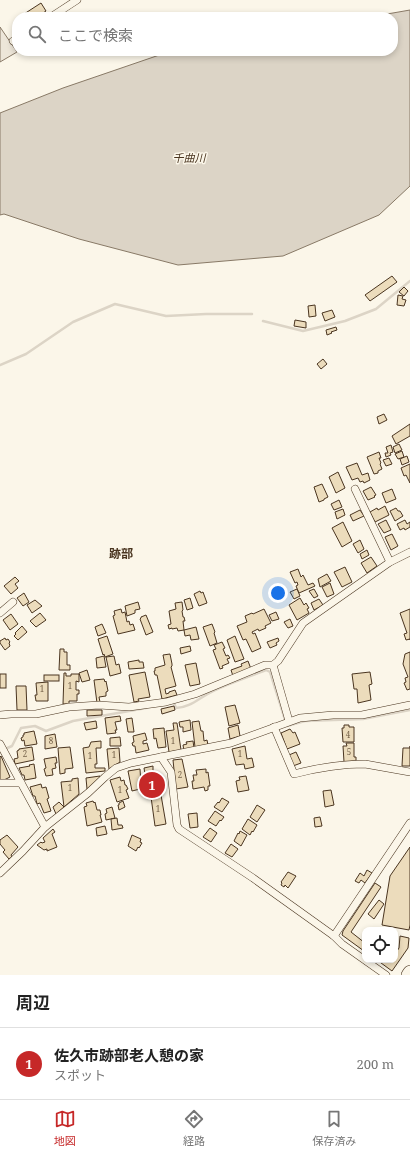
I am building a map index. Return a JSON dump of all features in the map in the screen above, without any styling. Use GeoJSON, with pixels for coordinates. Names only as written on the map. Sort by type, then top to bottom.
{"type":"FeatureCollection","features":[{"type":"Feature","properties":{"kind":"street"},"geometry":{"type":"LineString","coordinates":[[58,12],[77,0]]}},
{"type":"Feature","properties":{"kind":"street"},"geometry":{"type":"LineString","coordinates":[[355,489],[390,562]]}},
{"type":"Feature","properties":{"kind":"street"},"geometry":{"type":"LineString","coordinates":[[0,715],[36,714],[69,707],[99,705],[129,707],[166,702],[195,694],[265,665],[273,665],[278,662],[303,623],[390,562],[410,552]]}},
{"type":"Feature","properties":{"kind":"street"},"geometry":{"type":"LineString","coordinates":[[0,613],[13,602]]}},
{"type":"Feature","properties":{"kind":"street"},"geometry":{"type":"LineString","coordinates":[[273,665],[286,722]]}},
{"type":"Feature","properties":{"kind":"street"},"geometry":{"type":"LineString","coordinates":[[0,873],[45,828],[116,768],[130,763],[231,743],[300,718],[333,715],[362,715],[410,705]]}},
{"type":"Feature","properties":{"kind":"street"},"geometry":{"type":"LineString","coordinates":[[274,727],[294,774],[341,764],[365,764],[410,772]]}},
{"type":"Feature","properties":{"kind":"street"},"geometry":{"type":"LineString","coordinates":[[2,748],[45,828]]}},
{"type":"Feature","properties":{"kind":"street"},"geometry":{"type":"LineString","coordinates":[[161,757],[171,772],[177,825],[179,829],[253,878],[386,975]]}},
{"type":"Feature","properties":{"kind":"street"},"geometry":{"type":"LineString","coordinates":[[0,783],[21,783]]}},
{"type":"Feature","properties":{"kind":"street"},"geometry":{"type":"LineString","coordinates":[[334,936],[410,823]]}},
{"type":"Feature","properties":{"kind":"shaded area"},"geometry":{"type":"Polygon","coordinates":[[[0,27],[12,45],[12,55],[0,62],[0,27]]]}},
{"type":"Feature","properties":{"kind":"water","name":"千曲川"},"geometry":{"type":"Polygon","coordinates":[[[410,10],[410,186],[379,215],[283,256],[178,265],[79,239],[4,214],[0,215],[0,113],[63,88],[156,56],[398,56],[398,12],[410,10]]]}},
{"type":"Feature","properties":{"kind":"building"},"geometry":{"type":"Polygon","coordinates":[[[41,3],[46,11],[44,12],[27,12],[41,3]]]}},
{"type":"Feature","properties":{"kind":"building"},"geometry":{"type":"Polygon","coordinates":[[[392,276],[397,282],[370,301],[365,295],[392,276]]]}},
{"type":"Feature","properties":{"kind":"building"},"geometry":{"type":"Polygon","coordinates":[[[404,287],[408,291],[404,296],[399,292],[404,287]]]}},
{"type":"Feature","properties":{"kind":"building"},"geometry":{"type":"Polygon","coordinates":[[[398,295],[403,296],[402,299],[406,300],[404,306],[397,305],[398,295]]]}},
{"type":"Feature","properties":{"kind":"building"},"geometry":{"type":"Polygon","coordinates":[[[315,305],[316,316],[309,317],[308,306],[315,305]]]}},
{"type":"Feature","properties":{"kind":"building"},"geometry":{"type":"Polygon","coordinates":[[[332,310],[335,317],[325,321],[322,313],[332,310]]]}},
{"type":"Feature","properties":{"kind":"building"},"geometry":{"type":"Polygon","coordinates":[[[295,320],[306,322],[306,328],[294,326],[295,320]]]}},
{"type":"Feature","properties":{"kind":"building"},"geometry":{"type":"Polygon","coordinates":[[[336,327],[337,330],[327,335],[326,330],[336,327]]]}},
{"type":"Feature","properties":{"kind":"building"},"geometry":{"type":"Polygon","coordinates":[[[323,359],[327,364],[321,369],[317,364],[323,359]]]}},
{"type":"Feature","properties":{"kind":"building"},"geometry":{"type":"Polygon","coordinates":[[[384,414],[387,420],[379,424],[377,417],[384,414]]]}},
{"type":"Feature","properties":{"kind":"building"},"geometry":{"type":"Polygon","coordinates":[[[410,424],[410,436],[396,444],[392,436],[410,424]]]}},
{"type":"Feature","properties":{"kind":"building"},"geometry":{"type":"Polygon","coordinates":[[[399,444],[402,450],[395,453],[393,447],[399,444]]]}},
{"type":"Feature","properties":{"kind":"building"},"geometry":{"type":"Polygon","coordinates":[[[391,445],[393,452],[390,453],[391,455],[386,457],[385,453],[388,453],[386,447],[391,445]]]}},
{"type":"Feature","properties":{"kind":"building"},"geometry":{"type":"Polygon","coordinates":[[[402,451],[404,457],[398,459],[395,454],[402,451]]]}},
{"type":"Feature","properties":{"kind":"building"},"geometry":{"type":"Polygon","coordinates":[[[379,452],[382,469],[378,471],[378,473],[374,474],[367,457],[379,452]]]}},
{"type":"Feature","properties":{"kind":"building"},"geometry":{"type":"Polygon","coordinates":[[[407,456],[409,462],[402,465],[400,459],[407,456]]]}},
{"type":"Feature","properties":{"kind":"building"},"geometry":{"type":"Polygon","coordinates":[[[389,458],[392,464],[386,466],[383,460],[389,458]]]}},
{"type":"Feature","properties":{"kind":"building"},"geometry":{"type":"Polygon","coordinates":[[[357,463],[362,475],[368,473],[370,480],[364,483],[363,481],[360,482],[358,478],[352,480],[346,467],[357,463]]]}},
{"type":"Feature","properties":{"kind":"building"},"geometry":{"type":"Polygon","coordinates":[[[410,464],[410,483],[406,475],[404,476],[401,468],[410,464]]]}},
{"type":"Feature","properties":{"kind":"building"},"geometry":{"type":"Polygon","coordinates":[[[338,472],[345,488],[336,493],[329,477],[338,472]]]}},
{"type":"Feature","properties":{"kind":"building"},"geometry":{"type":"Polygon","coordinates":[[[322,484],[328,497],[319,502],[314,487],[322,484]]]}},
{"type":"Feature","properties":{"kind":"building"},"geometry":{"type":"Polygon","coordinates":[[[371,487],[376,495],[368,500],[363,491],[371,487]]]}},
{"type":"Feature","properties":{"kind":"building"},"geometry":{"type":"Polygon","coordinates":[[[392,489],[396,499],[386,503],[382,493],[392,489]]]}},
{"type":"Feature","properties":{"kind":"building"},"geometry":{"type":"Polygon","coordinates":[[[339,500],[342,507],[334,510],[331,504],[339,500]]]}},
{"type":"Feature","properties":{"kind":"building"},"geometry":{"type":"Polygon","coordinates":[[[385,506],[389,515],[375,522],[370,512],[385,506]]]}},
{"type":"Feature","properties":{"kind":"building"},"geometry":{"type":"Polygon","coordinates":[[[396,508],[403,516],[395,521],[390,511],[396,508]]]}},
{"type":"Feature","properties":{"kind":"building"},"geometry":{"type":"Polygon","coordinates":[[[343,509],[345,515],[337,519],[335,512],[343,509]]]}},
{"type":"Feature","properties":{"kind":"building"},"geometry":{"type":"Polygon","coordinates":[[[360,510],[364,516],[353,521],[350,515],[360,510]]]}},
{"type":"Feature","properties":{"kind":"building"},"geometry":{"type":"Polygon","coordinates":[[[386,520],[391,530],[384,533],[378,524],[386,520]]]}},
{"type":"Feature","properties":{"kind":"building"},"geometry":{"type":"Polygon","coordinates":[[[405,520],[407,524],[410,522],[410,527],[405,530],[404,528],[400,530],[397,524],[405,520]]]}},
{"type":"Feature","properties":{"kind":"building"},"geometry":{"type":"Polygon","coordinates":[[[343,522],[352,541],[342,547],[332,528],[343,522]]]}},
{"type":"Feature","properties":{"kind":"building"},"geometry":{"type":"Polygon","coordinates":[[[392,534],[398,546],[391,550],[385,537],[392,534]]]}},
{"type":"Feature","properties":{"kind":"building"},"geometry":{"type":"Polygon","coordinates":[[[360,540],[364,549],[358,553],[353,544],[360,540]]]}},
{"type":"Feature","properties":{"kind":"building"},"geometry":{"type":"Polygon","coordinates":[[[367,550],[369,555],[362,559],[360,554],[367,550]]]}},
{"type":"Feature","properties":{"kind":"building"},"geometry":{"type":"Polygon","coordinates":[[[371,557],[377,566],[367,573],[361,563],[371,557]]]}},
{"type":"Feature","properties":{"kind":"building"},"geometry":{"type":"Polygon","coordinates":[[[345,567],[352,582],[342,587],[334,572],[345,567]]]}},
{"type":"Feature","properties":{"kind":"building"},"geometry":{"type":"Polygon","coordinates":[[[298,569],[301,577],[303,575],[308,585],[313,583],[315,586],[299,593],[296,586],[298,585],[297,582],[295,583],[290,572],[298,569]]]}},
{"type":"Feature","properties":{"kind":"building"},"geometry":{"type":"Polygon","coordinates":[[[327,574],[331,581],[320,587],[318,579],[327,574]]]}},
{"type":"Feature","properties":{"kind":"building"},"geometry":{"type":"Polygon","coordinates":[[[15,577],[19,581],[15,584],[18,588],[11,594],[4,586],[15,577]]]}},
{"type":"Feature","properties":{"kind":"building"},"geometry":{"type":"Polygon","coordinates":[[[330,583],[334,594],[327,597],[322,587],[330,583]]]}},
{"type":"Feature","properties":{"kind":"building"},"geometry":{"type":"Polygon","coordinates":[[[297,589],[300,596],[294,599],[290,592],[297,589]]]}},
{"type":"Feature","properties":{"kind":"building"},"geometry":{"type":"Polygon","coordinates":[[[314,589],[318,596],[314,598],[309,591],[314,589]]]}},
{"type":"Feature","properties":{"kind":"building"},"geometry":{"type":"Polygon","coordinates":[[[200,591],[201,593],[203,592],[207,603],[199,606],[194,594],[200,591]]]}},
{"type":"Feature","properties":{"kind":"building"},"geometry":{"type":"Polygon","coordinates":[[[24,593],[29,602],[23,606],[17,598],[24,593]]]}},
{"type":"Feature","properties":{"kind":"building"},"geometry":{"type":"Polygon","coordinates":[[[190,598],[193,608],[187,610],[184,600],[190,598]]]}},
{"type":"Feature","properties":{"kind":"building"},"geometry":{"type":"Polygon","coordinates":[[[300,598],[304,605],[306,603],[309,608],[307,609],[309,613],[297,620],[289,605],[300,598]]]}},
{"type":"Feature","properties":{"kind":"building"},"geometry":{"type":"Polygon","coordinates":[[[319,599],[323,605],[314,610],[311,603],[319,599]]]}},
{"type":"Feature","properties":{"kind":"building"},"geometry":{"type":"Polygon","coordinates":[[[35,600],[42,606],[32,613],[27,605],[35,600]]]}},
{"type":"Feature","properties":{"kind":"building"},"geometry":{"type":"Polygon","coordinates":[[[138,602],[140,609],[135,610],[135,613],[127,616],[125,606],[138,602]]]}},
{"type":"Feature","properties":{"kind":"building"},"geometry":{"type":"Polygon","coordinates":[[[182,602],[182,611],[185,621],[183,621],[184,630],[178,631],[177,628],[169,629],[168,625],[171,624],[169,611],[176,609],[175,603],[182,602]]]}},
{"type":"Feature","properties":{"kind":"building"},"geometry":{"type":"Polygon","coordinates":[[[121,609],[122,613],[125,612],[127,622],[129,621],[130,625],[133,624],[135,630],[118,634],[113,616],[115,615],[114,611],[121,609]]]}},
{"type":"Feature","properties":{"kind":"building"},"geometry":{"type":"Polygon","coordinates":[[[264,609],[271,623],[265,626],[266,628],[259,631],[258,629],[252,632],[253,634],[255,633],[261,648],[252,652],[246,639],[243,640],[237,626],[247,622],[245,616],[264,609]]]}},
{"type":"Feature","properties":{"kind":"building"},"geometry":{"type":"Polygon","coordinates":[[[410,609],[410,639],[406,640],[404,634],[407,633],[400,613],[410,609]]]}},
{"type":"Feature","properties":{"kind":"building"},"geometry":{"type":"Polygon","coordinates":[[[276,612],[279,619],[272,621],[269,615],[276,612]]]}},
{"type":"Feature","properties":{"kind":"building"},"geometry":{"type":"Polygon","coordinates":[[[40,613],[46,620],[36,627],[30,621],[40,613]]]}},
{"type":"Feature","properties":{"kind":"building"},"geometry":{"type":"Polygon","coordinates":[[[11,614],[18,624],[10,630],[3,620],[11,614]]]}},
{"type":"Feature","properties":{"kind":"building"},"geometry":{"type":"Polygon","coordinates":[[[146,615],[153,632],[146,635],[140,619],[146,615]]]}},
{"type":"Feature","properties":{"kind":"building"},"geometry":{"type":"Polygon","coordinates":[[[290,619],[293,626],[288,628],[284,622],[290,619]]]}},
{"type":"Feature","properties":{"kind":"building"},"geometry":{"type":"Polygon","coordinates":[[[102,624],[106,633],[98,636],[95,627],[102,624]]]}},
{"type":"Feature","properties":{"kind":"building"},"geometry":{"type":"Polygon","coordinates":[[[212,624],[217,643],[210,646],[203,627],[212,624]]]}},
{"type":"Feature","properties":{"kind":"building"},"geometry":{"type":"Polygon","coordinates":[[[22,626],[27,632],[18,640],[14,636],[22,626]]]}},
{"type":"Feature","properties":{"kind":"building"},"geometry":{"type":"Polygon","coordinates":[[[196,627],[199,639],[191,640],[190,635],[185,636],[184,630],[196,627]]]}},
{"type":"Feature","properties":{"kind":"building"},"geometry":{"type":"Polygon","coordinates":[[[107,636],[113,654],[105,657],[98,639],[107,636]]]}},
{"type":"Feature","properties":{"kind":"building"},"geometry":{"type":"Polygon","coordinates":[[[235,636],[244,659],[235,662],[227,640],[235,636]]]}},
{"type":"Feature","properties":{"kind":"building"},"geometry":{"type":"Polygon","coordinates":[[[5,638],[10,642],[10,646],[5,650],[0,641],[5,638]]]}},
{"type":"Feature","properties":{"kind":"building"},"geometry":{"type":"Polygon","coordinates":[[[278,638],[279,641],[276,643],[277,645],[270,648],[267,642],[278,638]]]}},
{"type":"Feature","properties":{"kind":"building"},"geometry":{"type":"Polygon","coordinates":[[[222,642],[225,648],[223,649],[226,656],[228,655],[230,658],[227,659],[229,663],[222,666],[223,668],[220,669],[213,650],[216,649],[214,645],[222,642]]]}},
{"type":"Feature","properties":{"kind":"building"},"geometry":{"type":"Polygon","coordinates":[[[190,646],[191,651],[181,654],[180,648],[190,646]]]}},
{"type":"Feature","properties":{"kind":"building"},"geometry":{"type":"Polygon","coordinates":[[[60,649],[64,649],[64,652],[67,652],[67,665],[70,665],[70,670],[59,670],[60,649]]]}},
{"type":"Feature","properties":{"kind":"building"},"geometry":{"type":"Polygon","coordinates":[[[410,652],[410,689],[407,690],[404,683],[406,682],[405,678],[408,677],[403,664],[405,654],[410,652]]]}},
{"type":"Feature","properties":{"kind":"building"},"geometry":{"type":"Polygon","coordinates":[[[170,654],[172,664],[171,667],[176,686],[165,689],[166,694],[175,690],[177,695],[162,699],[157,675],[155,675],[154,671],[155,668],[165,665],[163,655],[170,654]]]}},
{"type":"Feature","properties":{"kind":"building"},"geometry":{"type":"Polygon","coordinates":[[[104,656],[106,667],[97,668],[96,658],[104,656]]]}},
{"type":"Feature","properties":{"kind":"building"},"geometry":{"type":"Polygon","coordinates":[[[114,656],[116,665],[119,664],[121,673],[110,676],[106,657],[114,656]]]}},
{"type":"Feature","properties":{"kind":"building"},"geometry":{"type":"Polygon","coordinates":[[[139,660],[139,662],[143,662],[144,668],[129,669],[128,662],[139,660]]]}},
{"type":"Feature","properties":{"kind":"building"},"geometry":{"type":"Polygon","coordinates":[[[248,661],[251,669],[233,676],[231,670],[242,666],[241,664],[248,661]]]}},
{"type":"Feature","properties":{"kind":"building"},"geometry":{"type":"Polygon","coordinates":[[[196,663],[200,684],[190,686],[185,665],[196,663]]]}},
{"type":"Feature","properties":{"kind":"building"},"geometry":{"type":"Polygon","coordinates":[[[87,670],[90,680],[82,682],[79,673],[87,670]]]}},
{"type":"Feature","properties":{"kind":"building"},"geometry":{"type":"Polygon","coordinates":[[[145,672],[150,697],[138,699],[139,701],[134,702],[129,675],[145,672]]]}},
{"type":"Feature","properties":{"kind":"building"},"geometry":{"type":"Polygon","coordinates":[[[370,672],[372,684],[369,685],[371,700],[358,703],[357,689],[354,689],[352,674],[370,672]]]}},
{"type":"Feature","properties":{"kind":"building"},"geometry":{"type":"Polygon","coordinates":[[[64,673],[66,673],[66,676],[71,676],[71,674],[79,674],[79,682],[76,681],[76,690],[79,690],[79,694],[77,694],[77,701],[69,701],[69,704],[63,704],[64,673]]]}},
{"type":"Feature","properties":{"kind":"building"},"geometry":{"type":"Polygon","coordinates":[[[0,674],[6,674],[6,688],[0,688],[0,674]]]}},
{"type":"Feature","properties":{"kind":"building"},"geometry":{"type":"Polygon","coordinates":[[[44,675],[59,675],[59,681],[44,681],[44,675]]]}},
{"type":"Feature","properties":{"kind":"building"},"geometry":{"type":"Polygon","coordinates":[[[104,679],[105,682],[106,681],[108,691],[106,692],[106,696],[99,697],[100,702],[97,703],[94,680],[104,679]]]}},
{"type":"Feature","properties":{"kind":"building"},"geometry":{"type":"Polygon","coordinates":[[[48,682],[48,701],[36,701],[36,683],[48,682]]]}},
{"type":"Feature","properties":{"kind":"building"},"geometry":{"type":"Polygon","coordinates":[[[16,686],[26,686],[27,710],[17,710],[16,686]]]}},
{"type":"Feature","properties":{"kind":"building"},"geometry":{"type":"Polygon","coordinates":[[[235,705],[240,723],[229,726],[225,707],[235,705]]]}},
{"type":"Feature","properties":{"kind":"building"},"geometry":{"type":"Polygon","coordinates":[[[174,706],[175,710],[162,714],[161,709],[174,706]]]}},
{"type":"Feature","properties":{"kind":"building"},"geometry":{"type":"Polygon","coordinates":[[[87,710],[102,710],[102,715],[87,716],[87,710]]]}},
{"type":"Feature","properties":{"kind":"building"},"geometry":{"type":"Polygon","coordinates":[[[120,716],[121,721],[115,722],[117,730],[115,730],[116,733],[107,734],[105,718],[120,716]]]}},
{"type":"Feature","properties":{"kind":"building"},"geometry":{"type":"Polygon","coordinates":[[[132,718],[134,732],[128,732],[126,719],[132,718]]]}},
{"type":"Feature","properties":{"kind":"building"},"geometry":{"type":"Polygon","coordinates":[[[190,720],[191,730],[183,732],[183,727],[180,727],[179,722],[190,720]]]}},
{"type":"Feature","properties":{"kind":"building"},"geometry":{"type":"Polygon","coordinates":[[[96,721],[97,728],[86,730],[84,723],[96,721]]]}},
{"type":"Feature","properties":{"kind":"building"},"geometry":{"type":"Polygon","coordinates":[[[199,721],[201,731],[203,731],[204,741],[207,740],[208,745],[195,747],[192,722],[199,721]]]}},
{"type":"Feature","properties":{"kind":"building"},"geometry":{"type":"Polygon","coordinates":[[[173,723],[177,723],[181,750],[169,752],[166,731],[174,730],[173,723]]]}},
{"type":"Feature","properties":{"kind":"building"},"geometry":{"type":"Polygon","coordinates":[[[238,725],[240,736],[230,739],[228,728],[238,725]]]}},
{"type":"Feature","properties":{"kind":"building"},"geometry":{"type":"Polygon","coordinates":[[[344,725],[354,727],[354,742],[343,742],[342,728],[344,728],[344,725]]]}},
{"type":"Feature","properties":{"kind":"building"},"geometry":{"type":"Polygon","coordinates":[[[164,728],[166,747],[158,748],[156,738],[154,739],[153,729],[164,728]]]}},
{"type":"Feature","properties":{"kind":"building"},"geometry":{"type":"Polygon","coordinates":[[[290,729],[293,733],[295,732],[300,744],[287,749],[281,733],[290,729]]]}},
{"type":"Feature","properties":{"kind":"building"},"geometry":{"type":"Polygon","coordinates":[[[34,731],[37,744],[25,746],[24,740],[22,741],[21,738],[23,737],[24,733],[34,731]]]}},
{"type":"Feature","properties":{"kind":"building"},"geometry":{"type":"Polygon","coordinates":[[[145,733],[147,740],[143,741],[143,744],[147,743],[149,750],[136,753],[135,746],[133,746],[132,743],[134,742],[133,736],[145,733]]]}},
{"type":"Feature","properties":{"kind":"building"},"geometry":{"type":"Polygon","coordinates":[[[55,734],[57,747],[45,749],[45,736],[55,734]]]}},
{"type":"Feature","properties":{"kind":"building"},"geometry":{"type":"Polygon","coordinates":[[[120,737],[121,746],[110,746],[110,738],[120,737]]]}},
{"type":"Feature","properties":{"kind":"building"},"geometry":{"type":"Polygon","coordinates":[[[101,741],[101,748],[96,748],[97,764],[95,764],[95,768],[105,768],[105,771],[86,773],[83,748],[89,747],[91,742],[101,741]]]}},
{"type":"Feature","properties":{"kind":"building"},"geometry":{"type":"Polygon","coordinates":[[[193,741],[194,748],[184,751],[183,745],[187,744],[186,742],[193,741]]]}},
{"type":"Feature","properties":{"kind":"building"},"geometry":{"type":"Polygon","coordinates":[[[346,743],[354,743],[354,757],[356,757],[356,761],[344,762],[343,746],[347,746],[346,743]]]}},
{"type":"Feature","properties":{"kind":"building"},"geometry":{"type":"Polygon","coordinates":[[[245,746],[247,759],[252,758],[254,767],[245,769],[244,764],[236,765],[232,749],[245,746]]]}},
{"type":"Feature","properties":{"kind":"building"},"geometry":{"type":"Polygon","coordinates":[[[32,747],[34,760],[15,764],[14,759],[18,758],[17,751],[19,749],[32,747]]]}},
{"type":"Feature","properties":{"kind":"building"},"geometry":{"type":"Polygon","coordinates":[[[70,747],[73,768],[65,769],[65,773],[60,774],[58,748],[70,747]]]}},
{"type":"Feature","properties":{"kind":"building"},"geometry":{"type":"Polygon","coordinates":[[[119,748],[120,762],[109,769],[107,749],[119,748]]]}},
{"type":"Feature","properties":{"kind":"building"},"geometry":{"type":"Polygon","coordinates":[[[403,748],[410,748],[410,766],[402,766],[403,748]]]}},
{"type":"Feature","properties":{"kind":"building"},"geometry":{"type":"Polygon","coordinates":[[[296,752],[301,763],[293,766],[289,755],[296,752]]]}},
{"type":"Feature","properties":{"kind":"building"},"geometry":{"type":"Polygon","coordinates":[[[1,756],[10,777],[0,782],[0,757],[1,756]]]}},
{"type":"Feature","properties":{"kind":"building"},"geometry":{"type":"Polygon","coordinates":[[[56,757],[56,768],[52,769],[53,775],[46,776],[44,759],[56,757]]]}},
{"type":"Feature","properties":{"kind":"building"},"geometry":{"type":"Polygon","coordinates":[[[182,759],[188,787],[176,789],[173,760],[182,759]]]}},
{"type":"Feature","properties":{"kind":"building"},"geometry":{"type":"Polygon","coordinates":[[[34,764],[36,778],[25,780],[24,775],[22,775],[19,768],[34,764]]]}},
{"type":"Feature","properties":{"kind":"building"},"geometry":{"type":"Polygon","coordinates":[[[153,766],[153,773],[145,774],[144,768],[153,766]]]}},
{"type":"Feature","properties":{"kind":"building"},"geometry":{"type":"Polygon","coordinates":[[[140,769],[140,789],[132,791],[128,771],[140,769]]]}},
{"type":"Feature","properties":{"kind":"building"},"geometry":{"type":"Polygon","coordinates":[[[206,769],[206,773],[208,772],[210,786],[208,786],[208,790],[205,791],[204,787],[193,789],[192,781],[194,781],[193,775],[197,775],[196,770],[206,769]]]}},
{"type":"Feature","properties":{"kind":"building"},"geometry":{"type":"Polygon","coordinates":[[[100,776],[100,779],[87,789],[86,778],[100,776]]]}},
{"type":"Feature","properties":{"kind":"building"},"geometry":{"type":"Polygon","coordinates":[[[246,776],[249,790],[238,792],[236,781],[240,780],[239,777],[246,776]]]}},
{"type":"Feature","properties":{"kind":"building"},"geometry":{"type":"Polygon","coordinates":[[[120,777],[121,781],[124,780],[128,789],[126,790],[129,798],[117,802],[110,780],[120,777]]]}},
{"type":"Feature","properties":{"kind":"building"},"geometry":{"type":"Polygon","coordinates":[[[78,778],[79,794],[64,807],[61,782],[72,781],[72,779],[78,778]]]}},
{"type":"Feature","properties":{"kind":"building"},"geometry":{"type":"Polygon","coordinates":[[[156,781],[158,792],[149,793],[148,782],[156,781]]]}},
{"type":"Feature","properties":{"kind":"building"},"geometry":{"type":"Polygon","coordinates":[[[41,784],[42,788],[46,787],[49,798],[47,799],[51,811],[44,813],[40,803],[37,804],[30,787],[41,784]]]}},
{"type":"Feature","properties":{"kind":"building"},"geometry":{"type":"Polygon","coordinates":[[[331,790],[334,805],[325,807],[323,791],[331,790]]]}},
{"type":"Feature","properties":{"kind":"building"},"geometry":{"type":"Polygon","coordinates":[[[161,795],[166,824],[155,826],[151,797],[161,795]]]}},
{"type":"Feature","properties":{"kind":"building"},"geometry":{"type":"Polygon","coordinates":[[[222,798],[229,802],[222,812],[214,807],[222,798]]]}},
{"type":"Feature","properties":{"kind":"building"},"geometry":{"type":"Polygon","coordinates":[[[93,801],[94,803],[95,802],[97,810],[100,810],[102,822],[87,826],[84,807],[87,806],[86,803],[93,801]]]}},
{"type":"Feature","properties":{"kind":"building"},"geometry":{"type":"Polygon","coordinates":[[[123,801],[125,807],[119,810],[118,805],[123,801]]]}},
{"type":"Feature","properties":{"kind":"building"},"geometry":{"type":"Polygon","coordinates":[[[59,802],[64,807],[56,814],[53,807],[59,802]]]}},
{"type":"Feature","properties":{"kind":"building"},"geometry":{"type":"Polygon","coordinates":[[[257,805],[265,810],[257,822],[250,817],[257,805]]]}},
{"type":"Feature","properties":{"kind":"building"},"geometry":{"type":"Polygon","coordinates":[[[112,807],[115,818],[106,820],[106,809],[112,807]]]}},
{"type":"Feature","properties":{"kind":"building"},"geometry":{"type":"Polygon","coordinates":[[[215,811],[224,817],[216,826],[208,821],[215,811]]]}},
{"type":"Feature","properties":{"kind":"building"},"geometry":{"type":"Polygon","coordinates":[[[197,813],[198,827],[190,828],[188,814],[197,813]]]}},
{"type":"Feature","properties":{"kind":"building"},"geometry":{"type":"Polygon","coordinates":[[[320,817],[322,826],[315,827],[314,818],[320,817]]]}},
{"type":"Feature","properties":{"kind":"building"},"geometry":{"type":"Polygon","coordinates":[[[117,818],[118,825],[122,825],[123,828],[112,830],[111,819],[117,818]]]}},
{"type":"Feature","properties":{"kind":"building"},"geometry":{"type":"Polygon","coordinates":[[[248,819],[257,825],[250,835],[242,829],[248,819]]]}},
{"type":"Feature","properties":{"kind":"building"},"geometry":{"type":"Polygon","coordinates":[[[105,826],[107,834],[97,836],[96,828],[105,826]]]}},
{"type":"Feature","properties":{"kind":"building"},"geometry":{"type":"Polygon","coordinates":[[[210,828],[217,833],[211,842],[203,837],[210,828]]]}},
{"type":"Feature","properties":{"kind":"building"},"geometry":{"type":"Polygon","coordinates":[[[53,829],[55,832],[52,834],[57,847],[47,851],[47,849],[44,850],[37,845],[41,842],[45,842],[43,838],[53,829]]]}},
{"type":"Feature","properties":{"kind":"building"},"geometry":{"type":"Polygon","coordinates":[[[240,831],[247,835],[241,846],[234,841],[240,831]]]}},
{"type":"Feature","properties":{"kind":"building"},"geometry":{"type":"Polygon","coordinates":[[[7,835],[18,847],[9,859],[3,852],[5,850],[0,844],[0,840],[7,835]]]}},
{"type":"Feature","properties":{"kind":"building"},"geometry":{"type":"Polygon","coordinates":[[[132,835],[141,839],[140,842],[142,843],[136,851],[128,846],[132,835]]]}},
{"type":"Feature","properties":{"kind":"building"},"geometry":{"type":"Polygon","coordinates":[[[231,844],[238,849],[232,857],[225,853],[231,844]]]}},
{"type":"Feature","properties":{"kind":"building"},"geometry":{"type":"Polygon","coordinates":[[[410,847],[409,930],[382,925],[390,876],[410,847]]]}},
{"type":"Feature","properties":{"kind":"building"},"geometry":{"type":"Polygon","coordinates":[[[367,870],[372,873],[365,883],[361,880],[359,883],[355,881],[360,873],[364,876],[367,870]]]}},
{"type":"Feature","properties":{"kind":"building"},"geometry":{"type":"Polygon","coordinates":[[[288,872],[296,876],[288,888],[285,885],[284,887],[281,885],[281,882],[288,872]]]}},
{"type":"Feature","properties":{"kind":"building"},"geometry":{"type":"Polygon","coordinates":[[[375,883],[381,887],[351,932],[362,941],[362,950],[342,935],[343,931],[375,883]]]}},
{"type":"Feature","properties":{"kind":"building"},"geometry":{"type":"Polygon","coordinates":[[[379,900],[384,904],[374,919],[368,914],[379,900]]]}},
{"type":"Feature","properties":{"kind":"building"},"geometry":{"type":"Polygon","coordinates":[[[400,936],[409,938],[408,948],[398,962],[398,950],[400,936]]]}},
{"type":"Feature","properties":{"kind":"building"},"geometry":{"type":"Polygon","coordinates":[[[381,963],[398,963],[392,971],[381,963]]]}},
{"type":"Feature","properties":{"kind":"waterway"},"geometry":{"type":"LineString","coordinates":[[263,321],[303,331],[345,321],[376,309],[410,281]]}},
{"type":"Feature","properties":{"kind":"waterway"},"geometry":{"type":"LineString","coordinates":[[0,365],[26,354],[73,322],[115,304],[166,316],[252,314]]}},
{"type":"Feature","properties":{"kind":"waterway"},"geometry":{"type":"LineString","coordinates":[[173,703],[176,708],[181,708],[195,702],[208,693],[219,688],[266,670],[270,672],[287,726],[305,721],[363,719],[410,710]]}},
{"type":"Feature","properties":{"kind":"waterway"},"geometry":{"type":"LineString","coordinates":[[5,749],[12,746],[21,728],[35,726],[46,731],[73,721],[146,708]]}},
{"type":"Feature","properties":{"kind":"place","name":"佐久市跡部老人憩の家"},"geometry":{"type":"Point","coordinates":[152,785]}},
{"type":"Feature","properties":{"kind":"district","name":"跡部"},"geometry":{"type":"Point","coordinates":[121,554]}}]}
